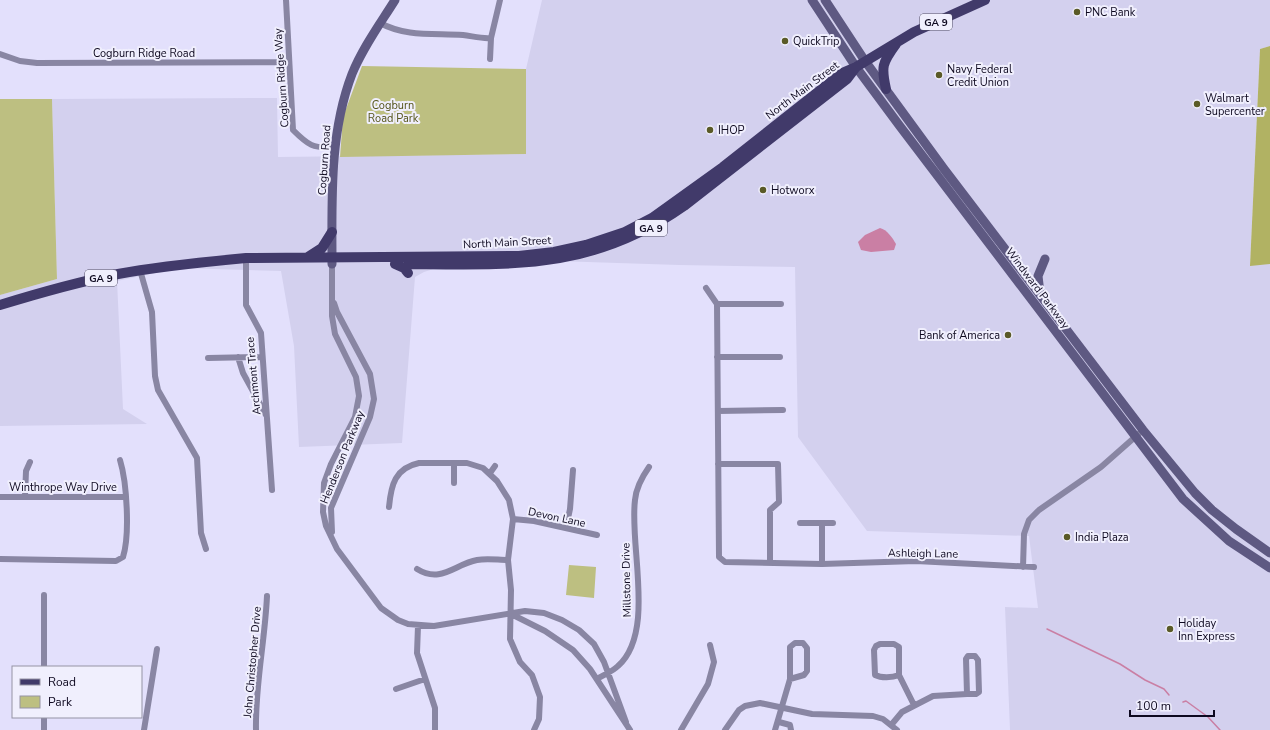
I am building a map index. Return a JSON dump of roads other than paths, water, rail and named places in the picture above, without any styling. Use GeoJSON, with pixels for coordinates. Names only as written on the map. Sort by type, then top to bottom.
{"type":"FeatureCollection","features":[{"type":"Feature","properties":{"kind":"main road","name":"Cogburn Road"},"geometry":{"type":"LineString","coordinates":[[332,261],[335,147],[340,112],[346,92],[362,54],[395,0]]}},
{"type":"Feature","properties":{"kind":"main road","name":"Windward Parkway"},"geometry":{"type":"LineString","coordinates":[[812,0],[856,67],[1140,433],[1212,510],[1236,530],[1270,553]]}},
{"type":"Feature","properties":{"kind":"main road","name":"Windward Parkway"},"geometry":{"type":"LineString","coordinates":[[824,0],[886,90],[1041,296],[1140,433],[1164,475],[1198,514],[1229,541],[1270,568]]}},
{"type":"Feature","properties":{"kind":"main road","name":"GA 9"},"geometry":{"type":"LineString","coordinates":[[856,67],[899,41],[985,0]]}},
{"type":"Feature","properties":{"kind":"main road"},"geometry":{"type":"LineString","coordinates":[[886,90],[882,67],[885,60],[899,41]]}},
{"type":"Feature","properties":{"kind":"main road","name":"North Main Street"},"geometry":{"type":"LineString","coordinates":[[205,262],[246,263],[534,255],[576,248],[615,236],[643,223],[671,206],[821,88],[842,73],[856,67]]}},
{"type":"Feature","properties":{"kind":"main road","name":"North Main Street"},"geometry":{"type":"LineString","coordinates":[[0,305],[84,281],[140,270],[246,258],[308,258],[332,261],[395,264],[504,264],[543,262],[587,253],[632,237],[660,222],[696,197],[847,79],[856,67]]}},
{"type":"Feature","properties":{"kind":"main road"},"geometry":{"type":"LineString","coordinates":[[308,258],[322,248],[332,232]]}},
{"type":"Feature","properties":{"kind":"main road"},"geometry":{"type":"LineString","coordinates":[[1041,296],[1038,276],[1045,259]]}},
{"type":"Feature","properties":{"kind":"main road"},"geometry":{"type":"LineString","coordinates":[[395,264],[404,268],[408,273]]}},
{"type":"Feature","properties":{"kind":"street","name":"Cogburn Ridge Way"},"geometry":{"type":"LineString","coordinates":[[286,0],[293,130],[305,142],[312,146],[320,149],[335,147]]}},
{"type":"Feature","properties":{"kind":"street"},"geometry":{"type":"LineString","coordinates":[[490,59],[491,38],[500,0]]}},
{"type":"Feature","properties":{"kind":"street"},"geometry":{"type":"LineString","coordinates":[[380,23],[391,29],[406,33],[464,35],[491,38]]}},
{"type":"Feature","properties":{"kind":"street","name":"Cogburn Ridge Road"},"geometry":{"type":"LineString","coordinates":[[0,54],[20,61],[37,63],[122,64],[289,62]]}},
{"type":"Feature","properties":{"kind":"street","name":"Henderson Parkway"},"geometry":{"type":"LineString","coordinates":[[332,261],[331,294],[335,334],[356,377],[359,396],[355,417],[331,464],[324,483],[323,512],[332,540],[381,608],[398,620],[418,626],[434,626],[525,611],[544,613],[562,620],[579,630],[594,644],[604,662],[630,730]]}},
{"type":"Feature","properties":{"kind":"street","name":"Archmont Trace"},"geometry":{"type":"LineString","coordinates":[[246,263],[246,305],[261,333],[272,490]]}},
{"type":"Feature","properties":{"kind":"street"},"geometry":{"type":"LineString","coordinates":[[140,270],[152,312],[155,376],[158,390],[197,458],[201,533],[206,549]]}},
{"type":"Feature","properties":{"kind":"street"},"geometry":{"type":"LineString","coordinates":[[706,288],[717,304],[781,304]]}},
{"type":"Feature","properties":{"kind":"street","name":"Henderson Parkway"},"geometry":{"type":"LineString","coordinates":[[331,294],[337,312],[370,374],[374,399],[370,417],[331,508],[332,540]]}},
{"type":"Feature","properties":{"kind":"street","name":"Ashleigh Lane"},"geometry":{"type":"LineString","coordinates":[[717,304],[719,557],[725,562],[822,564],[916,561],[1034,567]]}},
{"type":"Feature","properties":{"kind":"street"},"geometry":{"type":"LineString","coordinates":[[238,357],[243,373],[267,418]]}},
{"type":"Feature","properties":{"kind":"street"},"geometry":{"type":"LineString","coordinates":[[208,358],[262,357]]}},
{"type":"Feature","properties":{"kind":"street"},"geometry":{"type":"LineString","coordinates":[[717,357],[780,357]]}},
{"type":"Feature","properties":{"kind":"street"},"geometry":{"type":"LineString","coordinates":[[718,411],[783,410]]}},
{"type":"Feature","properties":{"kind":"street"},"geometry":{"type":"LineString","coordinates":[[1023,567],[1024,534],[1029,520],[1039,510],[1101,467],[1140,433]]}},
{"type":"Feature","properties":{"kind":"street"},"geometry":{"type":"LineString","coordinates":[[0,559],[116,561],[123,557],[127,545],[125,476],[120,460]]}},
{"type":"Feature","properties":{"kind":"street"},"geometry":{"type":"LineString","coordinates":[[25,496],[26,472],[30,462]]}},
{"type":"Feature","properties":{"kind":"street"},"geometry":{"type":"LineString","coordinates":[[389,507],[393,482],[405,468],[419,463],[475,464],[490,473],[497,481],[509,500],[513,520],[508,560],[511,614],[510,639],[514,651],[532,675],[540,697],[539,719],[534,730]]}},
{"type":"Feature","properties":{"kind":"street"},"geometry":{"type":"LineString","coordinates":[[454,463],[454,483]]}},
{"type":"Feature","properties":{"kind":"street"},"geometry":{"type":"LineString","coordinates":[[718,464],[778,464],[780,502],[770,510],[770,563]]}},
{"type":"Feature","properties":{"kind":"street"},"geometry":{"type":"LineString","coordinates":[[490,473],[495,466]]}},
{"type":"Feature","properties":{"kind":"street","name":"Millstone Drive"},"geometry":{"type":"LineString","coordinates":[[596,679],[618,666],[634,641],[638,605],[635,500],[641,478],[649,467]]}},
{"type":"Feature","properties":{"kind":"street"},"geometry":{"type":"LineString","coordinates":[[566,528],[570,509],[573,470]]}},
{"type":"Feature","properties":{"kind":"street","name":"Winthrope Way Drive"},"geometry":{"type":"LineString","coordinates":[[0,497],[125,497]]}},
{"type":"Feature","properties":{"kind":"street","name":"Devon Lane"},"geometry":{"type":"LineString","coordinates":[[513,520],[534,521],[596,535]]}},
{"type":"Feature","properties":{"kind":"street"},"geometry":{"type":"LineString","coordinates":[[800,523],[833,522]]}},
{"type":"Feature","properties":{"kind":"street"},"geometry":{"type":"LineString","coordinates":[[822,523],[822,564]]}},
{"type":"Feature","properties":{"kind":"street"},"geometry":{"type":"LineString","coordinates":[[417,569],[427,574],[440,574],[451,572],[476,560],[508,560]]}},
{"type":"Feature","properties":{"kind":"street"},"geometry":{"type":"LineString","coordinates":[[44,595],[44,666]]}},
{"type":"Feature","properties":{"kind":"street","name":"John Christopher Drive"},"geometry":{"type":"LineString","coordinates":[[256,730],[256,702],[266,630],[267,596]]}},
{"type":"Feature","properties":{"kind":"street","name":"Henderson Parkway"},"geometry":{"type":"LineString","coordinates":[[511,614],[561,640],[582,660],[626,722]]}},
{"type":"Feature","properties":{"kind":"street"},"geometry":{"type":"LineString","coordinates":[[418,626],[417,653],[435,708],[435,730]]}},
{"type":"Feature","properties":{"kind":"street"},"geometry":{"type":"LineString","coordinates":[[775,730],[779,722],[790,679],[790,647],[795,643],[803,643],[807,648],[807,671],[804,675],[790,679]]}},
{"type":"Feature","properties":{"kind":"street"},"geometry":{"type":"LineString","coordinates":[[899,675],[894,677],[879,677],[875,675],[874,650],[876,646],[894,644],[899,647],[899,675],[914,705]]}},
{"type":"Feature","properties":{"kind":"street"},"geometry":{"type":"LineString","coordinates":[[681,730],[702,696],[710,678],[714,662],[710,645]]}},
{"type":"Feature","properties":{"kind":"street"},"geometry":{"type":"LineString","coordinates":[[144,730],[157,649]]}},
{"type":"Feature","properties":{"kind":"street"},"geometry":{"type":"LineString","coordinates":[[892,724],[902,712],[938,694],[967,694],[976,694],[979,692],[978,660],[975,656],[968,656],[966,659],[967,694]]}},
{"type":"Feature","properties":{"kind":"street"},"geometry":{"type":"LineString","coordinates":[[396,689],[425,678]]}},
{"type":"Feature","properties":{"kind":"street"},"geometry":{"type":"LineString","coordinates":[[725,730],[734,716],[745,706],[760,703],[812,714],[873,716],[892,724],[897,730]]}},
{"type":"Feature","properties":{"kind":"street"},"geometry":{"type":"LineString","coordinates":[[44,718],[44,730]]}},
{"type":"Feature","properties":{"kind":"street"},"geometry":{"type":"LineString","coordinates":[[779,722],[790,726],[791,730]]}},
{"type":"Feature","properties":{"kind":"waterway"},"geometry":{"type":"LineString","coordinates":[[1047,629],[1120,664],[1145,680],[1164,689],[1169,695]]}},
{"type":"Feature","properties":{"kind":"waterway"},"geometry":{"type":"LineString","coordinates":[[1183,702],[1186,701],[1208,717],[1220,730]]}},
{"type":"Feature","properties":{"kind":"place","name":"PNC Bank"},"geometry":{"type":"Point","coordinates":[1077,12]}},
{"type":"Feature","properties":{"kind":"place","name":"QuickTrip"},"geometry":{"type":"Point","coordinates":[785,41]}},
{"type":"Feature","properties":{"kind":"place","name":"Navy Federal Credit Union"},"geometry":{"type":"Point","coordinates":[939,75]}},
{"type":"Feature","properties":{"kind":"place","name":"Walmart Supercenter"},"geometry":{"type":"Point","coordinates":[1197,104]}},
{"type":"Feature","properties":{"kind":"place","name":"IHOP"},"geometry":{"type":"Point","coordinates":[710,130]}},
{"type":"Feature","properties":{"kind":"place","name":"Hotworx"},"geometry":{"type":"Point","coordinates":[763,190]}},
{"type":"Feature","properties":{"kind":"place","name":"Bank of America"},"geometry":{"type":"Point","coordinates":[1008,335]}},
{"type":"Feature","properties":{"kind":"place","name":"India Plaza"},"geometry":{"type":"Point","coordinates":[1067,537]}},
{"type":"Feature","properties":{"kind":"place","name":"Holiday Inn Express"},"geometry":{"type":"Point","coordinates":[1170,629]}},
{"type":"Feature","properties":{"kind":"park label","name":"Cogburn Road Park"},"geometry":{"type":"Point","coordinates":[393,111]}}]}
